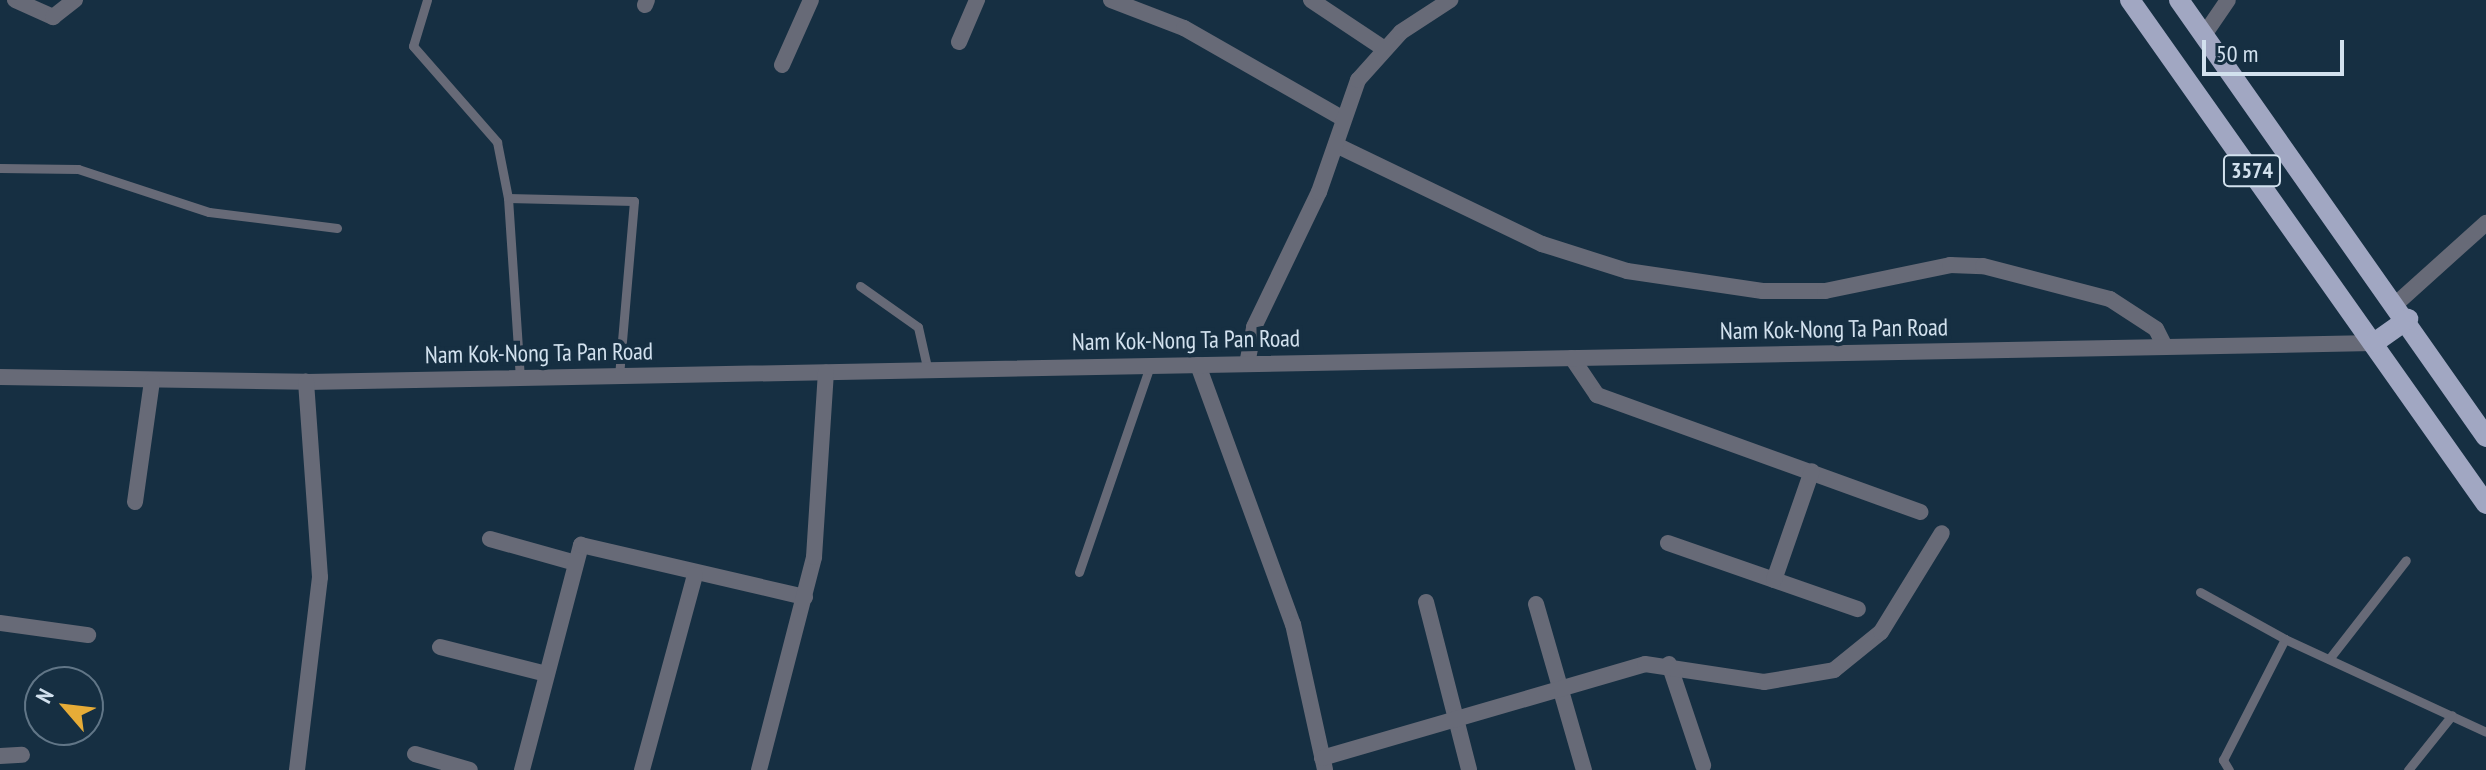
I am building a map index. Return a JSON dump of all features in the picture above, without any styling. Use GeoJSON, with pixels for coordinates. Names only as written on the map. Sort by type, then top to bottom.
{"type":"FeatureCollection","features":[{"type":"Feature","properties":{"kind":"main road","name":"3574"},"geometry":{"type":"LineString","coordinates":[[2130,0],[2486,504]]}},
{"type":"Feature","properties":{"kind":"main road","name":"3574"},"geometry":{"type":"LineString","coordinates":[[2179,0],[2403,311],[2486,436]]}},
{"type":"Feature","properties":{"kind":"main road"},"geometry":{"type":"LineString","coordinates":[[2374,343],[2403,311]]}},
{"type":"Feature","properties":{"kind":"street"},"geometry":{"type":"LineString","coordinates":[[15,0],[53,17],[75,0]]}},
{"type":"Feature","properties":{"kind":"street"},"geometry":{"type":"LineString","coordinates":[[782,65],[811,0]]}},
{"type":"Feature","properties":{"kind":"street"},"geometry":{"type":"LineString","coordinates":[[959,42],[977,0]]}},
{"type":"Feature","properties":{"kind":"street"},"geometry":{"type":"LineString","coordinates":[[1111,0],[1184,28],[1342,118]]}},
{"type":"Feature","properties":{"kind":"street"},"geometry":{"type":"LineString","coordinates":[[1311,0],[1383,48]]}},
{"type":"Feature","properties":{"kind":"street"},"geometry":{"type":"LineString","coordinates":[[1247,364],[1254,327],[1336,145],[1342,118],[1383,48],[1450,0]]}},
{"type":"Feature","properties":{"kind":"street"},"geometry":{"type":"LineString","coordinates":[[2204,35],[2228,0]]}},
{"type":"Feature","properties":{"kind":"street"},"geometry":{"type":"LineString","coordinates":[[1336,145],[1542,244],[1627,271],[1763,291],[1825,291],[1950,265],[1983,266],[2103,295],[2156,329],[2165,347]]}},
{"type":"Feature","properties":{"kind":"street"},"geometry":{"type":"LineString","coordinates":[[2403,311],[2486,223]]}},
{"type":"Feature","properties":{"kind":"street","name":"Nam Kok-Nong Ta Pan Road"},"geometry":{"type":"LineString","coordinates":[[0,377],[306,382],[826,372],[927,367],[1150,366],[2374,343]]}},
{"type":"Feature","properties":{"kind":"street"},"geometry":{"type":"LineString","coordinates":[[1572,358],[1597,395],[1920,512]]}},
{"type":"Feature","properties":{"kind":"street"},"geometry":{"type":"LineString","coordinates":[[1198,365],[1293,624],[1324,764],[1453,720],[1557,690],[1669,664],[1764,682],[1834,670],[1881,632],[1942,533]]}},
{"type":"Feature","properties":{"kind":"street"},"geometry":{"type":"LineString","coordinates":[[759,770],[805,597],[820,523],[826,372]]}},
{"type":"Feature","properties":{"kind":"street"},"geometry":{"type":"LineString","coordinates":[[135,502],[152,381]]}},
{"type":"Feature","properties":{"kind":"street"},"geometry":{"type":"LineString","coordinates":[[297,770],[320,577],[306,382]]}},
{"type":"Feature","properties":{"kind":"street"},"geometry":{"type":"LineString","coordinates":[[1774,580],[1812,471]]}},
{"type":"Feature","properties":{"kind":"street"},"geometry":{"type":"LineString","coordinates":[[490,539],[576,563]]}},
{"type":"Feature","properties":{"kind":"street"},"geometry":{"type":"LineString","coordinates":[[1668,543],[1858,609]]}},
{"type":"Feature","properties":{"kind":"street"},"geometry":{"type":"LineString","coordinates":[[522,770],[581,545],[695,575],[805,597]]}},
{"type":"Feature","properties":{"kind":"street"},"geometry":{"type":"LineString","coordinates":[[642,770],[695,575]]}},
{"type":"Feature","properties":{"kind":"street"},"geometry":{"type":"LineString","coordinates":[[1426,602],[1453,720],[1469,770]]}},
{"type":"Feature","properties":{"kind":"street"},"geometry":{"type":"LineString","coordinates":[[1536,604],[1557,690],[1584,770]]}},
{"type":"Feature","properties":{"kind":"street"},"geometry":{"type":"LineString","coordinates":[[0,623],[88,635]]}},
{"type":"Feature","properties":{"kind":"street"},"geometry":{"type":"LineString","coordinates":[[440,647],[547,674]]}},
{"type":"Feature","properties":{"kind":"street"},"geometry":{"type":"LineString","coordinates":[[1669,664],[1703,765]]}},
{"type":"Feature","properties":{"kind":"street"},"geometry":{"type":"LineString","coordinates":[[415,754],[470,770]]}},
{"type":"Feature","properties":{"kind":"street"},"geometry":{"type":"LineString","coordinates":[[0,756],[22,755]]}},
{"type":"Feature","properties":{"kind":"lane"},"geometry":{"type":"LineString","coordinates":[[427,0],[413,46],[488,127],[508,198],[520,378]]}},
{"type":"Feature","properties":{"kind":"lane"},"geometry":{"type":"LineString","coordinates":[[0,168],[78,169],[209,212],[337,228]]}},
{"type":"Feature","properties":{"kind":"lane"},"geometry":{"type":"LineString","coordinates":[[508,198],[634,201],[619,376]]}},
{"type":"Feature","properties":{"kind":"lane"},"geometry":{"type":"LineString","coordinates":[[860,286],[918,327],[927,367]]}},
{"type":"Feature","properties":{"kind":"lane"},"geometry":{"type":"LineString","coordinates":[[1079,572],[1150,366]]}},
{"type":"Feature","properties":{"kind":"lane"},"geometry":{"type":"LineString","coordinates":[[2329,659],[2406,560]]}},
{"type":"Feature","properties":{"kind":"lane"},"geometry":{"type":"LineString","coordinates":[[2200,592],[2285,639],[2486,732]]}},
{"type":"Feature","properties":{"kind":"lane"},"geometry":{"type":"LineString","coordinates":[[2229,770],[2223,760],[2285,639]]}},
{"type":"Feature","properties":{"kind":"lane"},"geometry":{"type":"LineString","coordinates":[[2408,770],[2452,715]]}}]}
